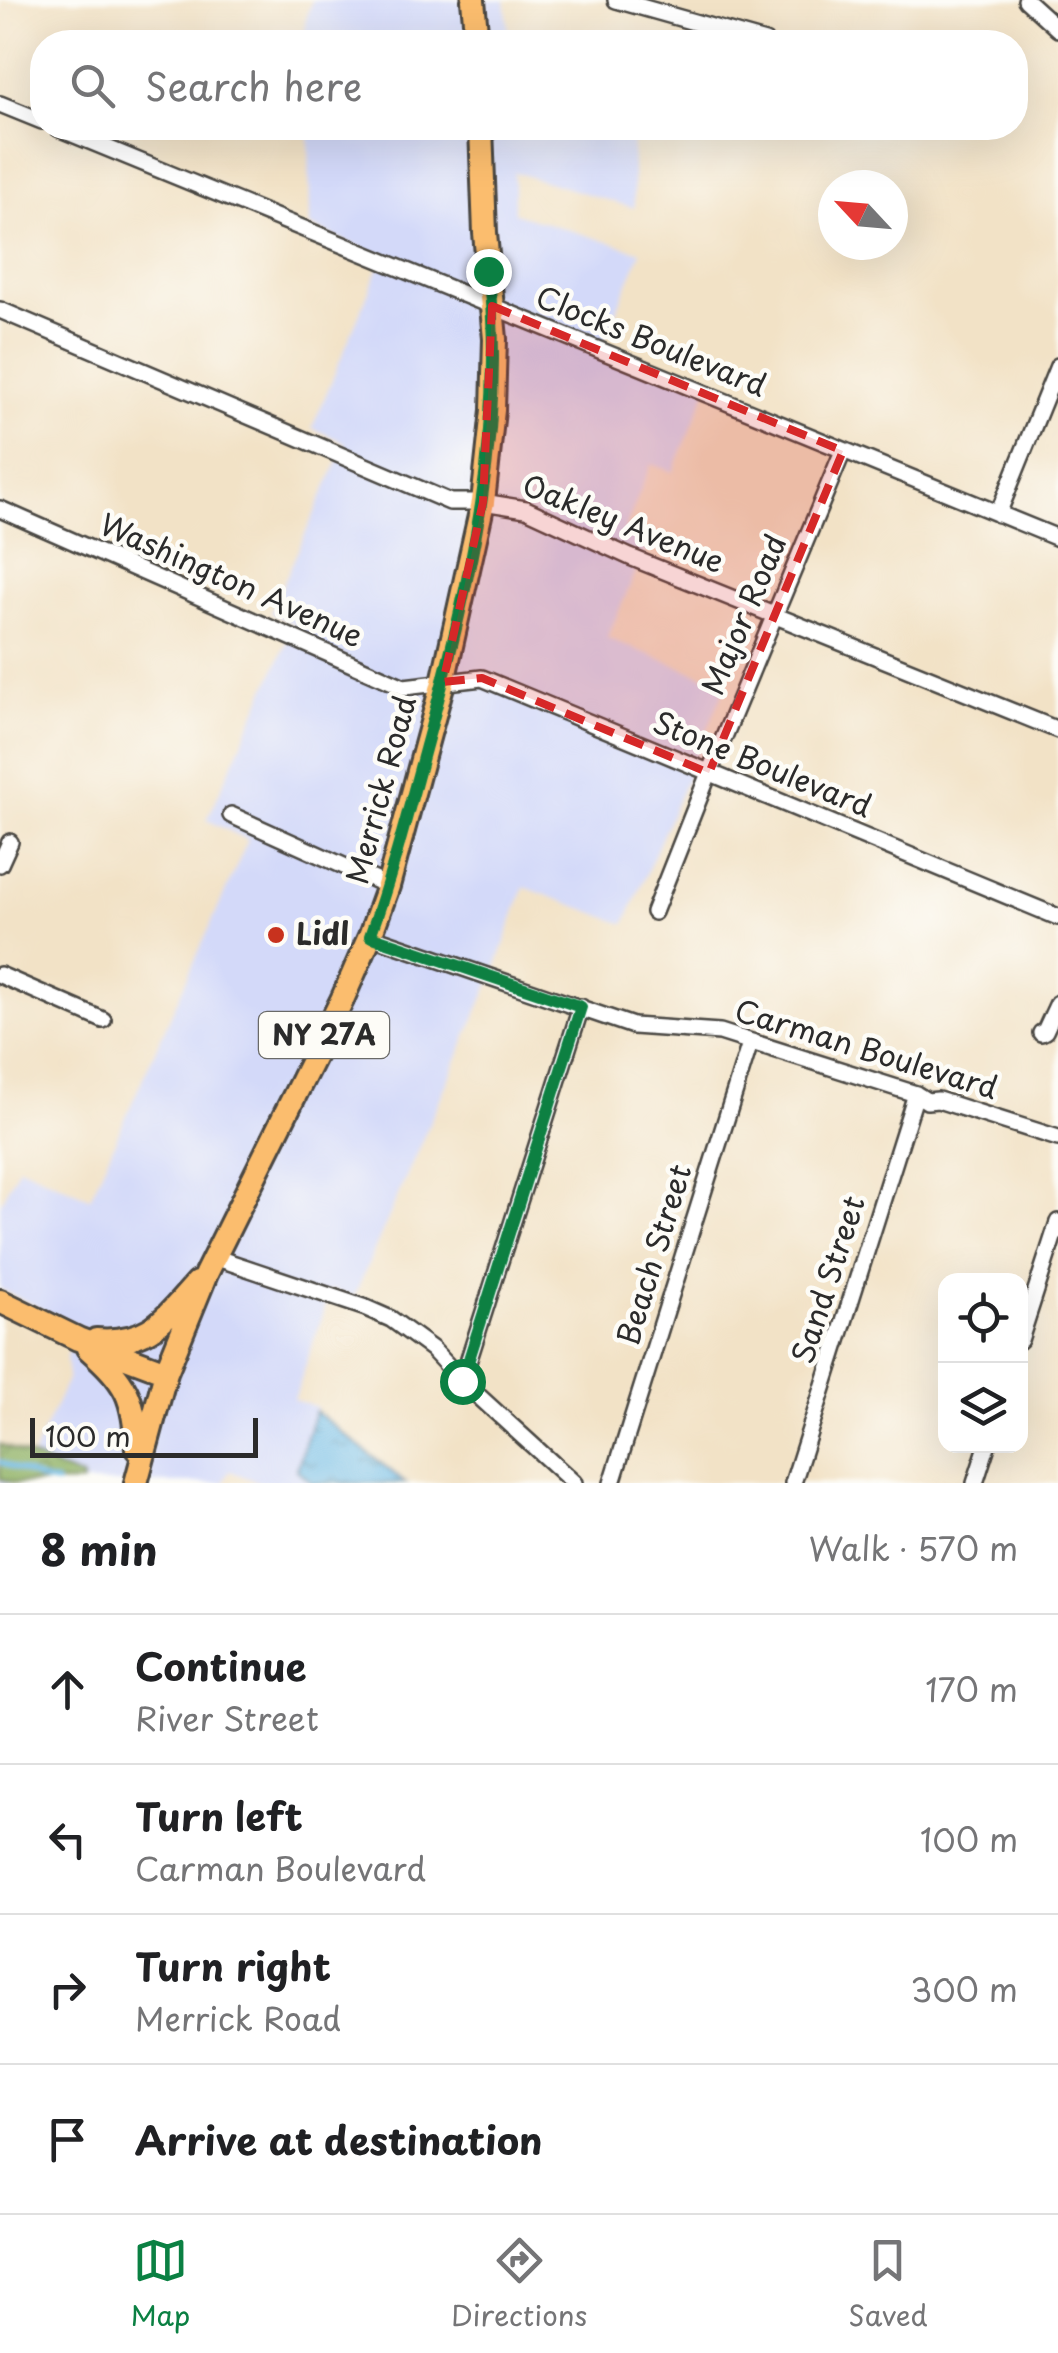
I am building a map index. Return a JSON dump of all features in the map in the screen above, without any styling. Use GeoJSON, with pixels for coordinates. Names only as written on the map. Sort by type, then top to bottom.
{"type":"FeatureCollection","features":[{"type":"Feature","properties":{"kind":"main road"},"geometry":{"type":"LineString","coordinates":[[474,0],[476,30]]}},
{"type":"Feature","properties":{"kind":"main road","name":"Merrick Road"},"geometry":{"type":"LineString","coordinates":[[137,1476],[166,1372],[210,1265],[370,936],[388,886],[442,682],[483,502],[493,410],[494,339],[481,140]]}},
{"type":"Feature","properties":{"kind":"main road"},"geometry":{"type":"LineString","coordinates":[[78,1339],[117,1342],[138,1337],[164,1319],[210,1265]]}},
{"type":"Feature","properties":{"kind":"main road"},"geometry":{"type":"LineString","coordinates":[[0,1301],[78,1339],[166,1372]]}},
{"type":"Feature","properties":{"kind":"main road"},"geometry":{"type":"LineString","coordinates":[[78,1339],[117,1374],[130,1395],[136,1426],[137,1476]]}},
{"type":"Feature","properties":{"kind":"street"},"geometry":{"type":"LineString","coordinates":[[616,0],[722,30]]}},
{"type":"Feature","properties":{"kind":"street"},"geometry":{"type":"LineString","coordinates":[[1026,0],[1058,29]]}},
{"type":"Feature","properties":{"kind":"street"},"geometry":{"type":"LineString","coordinates":[[0,104],[30,116]]}},
{"type":"Feature","properties":{"kind":"street","name":"Clocks Boulevard"},"geometry":{"type":"LineString","coordinates":[[87,140],[1058,538]]}},
{"type":"Feature","properties":{"kind":"street","name":"Oakley Avenue"},"geometry":{"type":"LineString","coordinates":[[0,310],[450,502],[483,502],[526,509],[630,557],[1058,730]]}},
{"type":"Feature","properties":{"kind":"street"},"geometry":{"type":"LineString","coordinates":[[998,514],[1058,366]]}},
{"type":"Feature","properties":{"kind":"street","name":"Major Road"},"geometry":{"type":"LineString","coordinates":[[654,912],[842,451]]}},
{"type":"Feature","properties":{"kind":"street","name":"Washington Avenue"},"geometry":{"type":"LineString","coordinates":[[0,510],[404,687],[442,682]]}},
{"type":"Feature","properties":{"kind":"street","name":"Stone Boulevard"},"geometry":{"type":"LineString","coordinates":[[442,682],[482,678],[1058,917]]}},
{"type":"Feature","properties":{"kind":"street"},"geometry":{"type":"LineString","coordinates":[[232,815],[388,886]]}},
{"type":"Feature","properties":{"kind":"street"},"geometry":{"type":"LineString","coordinates":[[0,864],[10,842]]}},
{"type":"Feature","properties":{"kind":"street","name":"Carman Boulevard"},"geometry":{"type":"LineString","coordinates":[[370,936],[632,1026],[720,1032],[1058,1138]]}},
{"type":"Feature","properties":{"kind":"street"},"geometry":{"type":"LineString","coordinates":[[0,975],[103,1020]]}},
{"type":"Feature","properties":{"kind":"street"},"geometry":{"type":"LineString","coordinates":[[1041,1032],[1046,1031],[1058,1003]]}},
{"type":"Feature","properties":{"kind":"street"},"geometry":{"type":"LineString","coordinates":[[462,1381],[581,1007]]}},
{"type":"Feature","properties":{"kind":"street","name":"Beach Street"},"geometry":{"type":"LineString","coordinates":[[612,1483],[750,1043]]}},
{"type":"Feature","properties":{"kind":"street","name":"Sand Street"},"geometry":{"type":"LineString","coordinates":[[793,1483],[916,1094]]}},
{"type":"Feature","properties":{"kind":"street"},"geometry":{"type":"LineString","coordinates":[[1028,1315],[1058,1222]]}},
{"type":"Feature","properties":{"kind":"street"},"geometry":{"type":"LineString","coordinates":[[210,1265],[366,1308],[391,1319],[432,1349],[574,1483]]}},
{"type":"Feature","properties":{"kind":"street"},"geometry":{"type":"LineString","coordinates":[[976,1483],[985,1453]]}},
{"type":"Feature","properties":{"kind":"highlighted area"},"geometry":{"type":"Polygon","coordinates":[[[492,306],[843,451],[709,773],[482,678],[443,682],[483,502],[492,306]]]}},
{"type":"Feature","properties":{"kind":"shaded area"},"geometry":{"type":"Polygon","coordinates":[[[312,0],[505,0],[509,30],[305,30],[312,0]]]}},
{"type":"Feature","properties":{"kind":"shaded area"},"geometry":{"type":"Polygon","coordinates":[[[309,140],[632,140],[634,208],[514,172],[514,213],[641,252],[603,343],[709,385],[673,472],[651,464],[624,531],[649,542],[607,638],[726,685],[625,924],[524,887],[494,974],[354,1297],[331,1289],[294,1400],[317,1407],[297,1470],[313,1483],[261,1483],[230,1471],[223,1483],[0,1483],[0,1457],[27,1468],[68,1378],[66,1356],[80,1327],[0,1289],[0,1204],[19,1166],[90,1198],[248,840],[207,820],[295,625],[270,613],[346,443],[312,428],[383,257],[310,226],[309,140]]]}},
{"type":"Feature","properties":{"kind":"green space"},"geometry":{"type":"Polygon","coordinates":[[[0,1444],[82,1478],[82,1483],[15,1483],[0,1479],[0,1444]]]}},
{"type":"Feature","properties":{"kind":"water"},"geometry":{"type":"Polygon","coordinates":[[[315,1411],[406,1483],[313,1483],[297,1470],[315,1411]]]}},
{"type":"Feature","properties":{"kind":"waterway"},"geometry":{"type":"LineString","coordinates":[[0,1462],[56,1483]]}},
{"type":"Feature","properties":{"kind":"place","name":"Lidl"},"geometry":{"type":"Point","coordinates":[276,935]}},
{"type":"Feature","properties":{"kind":"route"},"geometry":{"type":"LineString","coordinates":[[462,1381],[581,1007],[370,936],[388,886],[442,682],[483,502],[493,410],[494,339],[488,271]]}}]}
